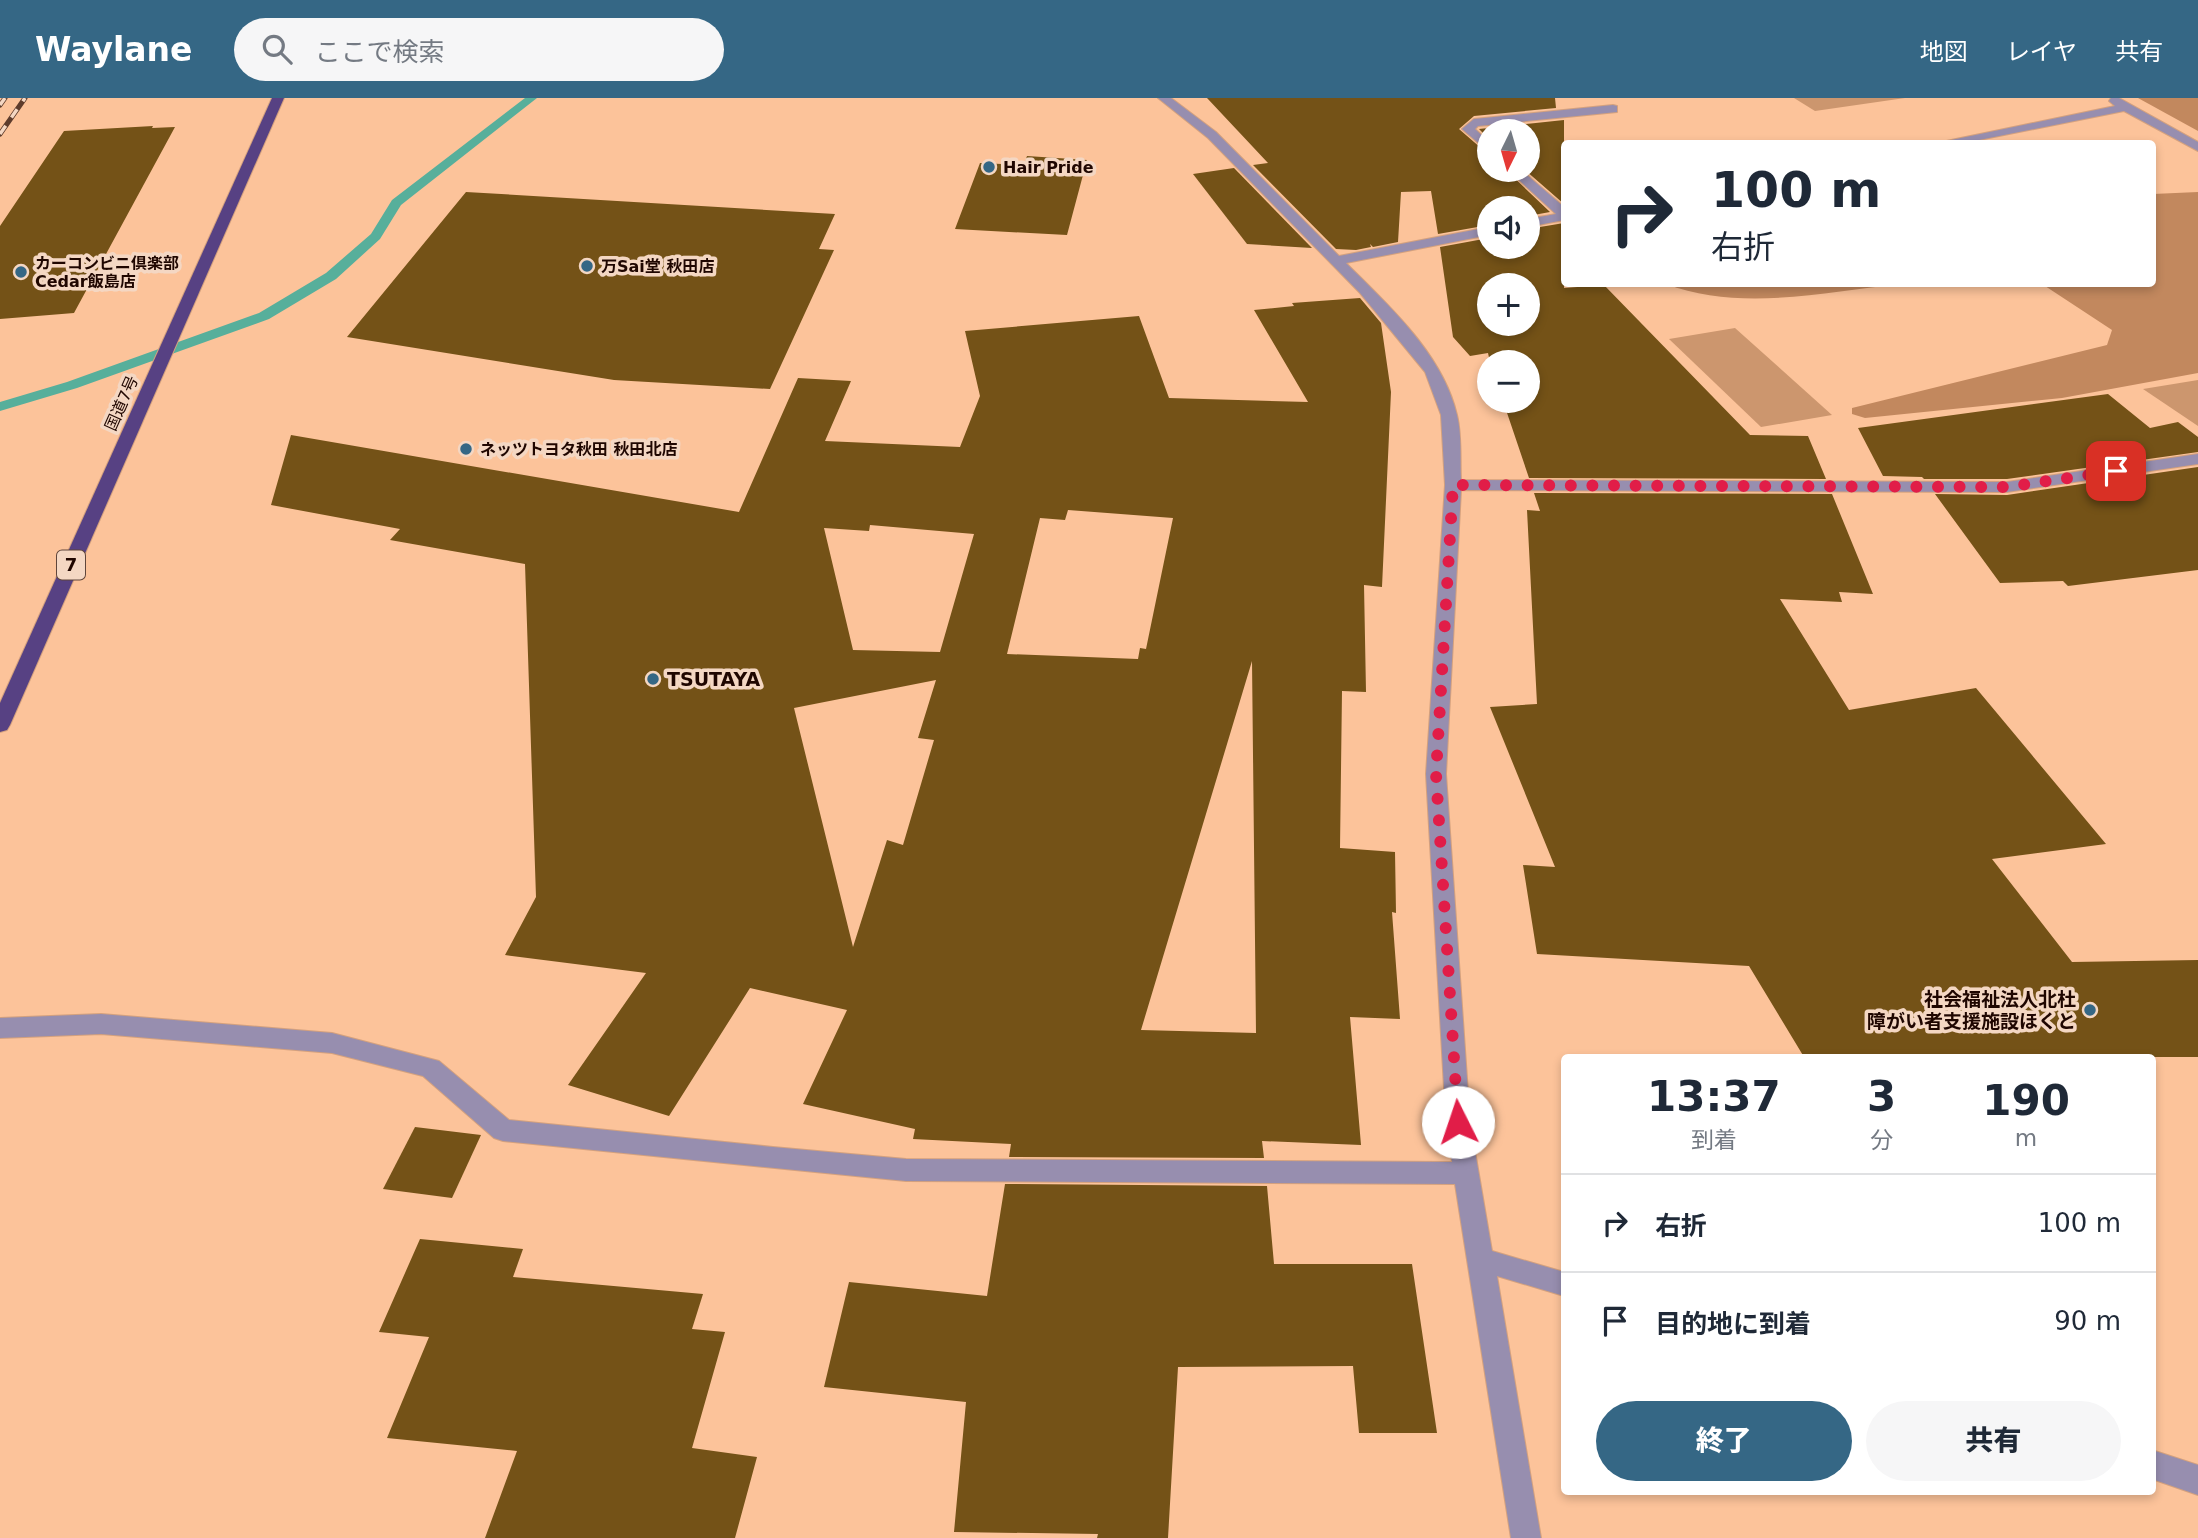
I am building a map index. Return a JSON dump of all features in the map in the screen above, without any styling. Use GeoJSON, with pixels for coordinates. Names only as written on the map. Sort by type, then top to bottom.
{"type":"FeatureCollection","features":[{"type":"Feature","properties":{"kind":"highway","name":"国道7号"},"geometry":{"type":"LineString","coordinates":[[0,725],[278,98]]}},
{"type":"Feature","properties":{"kind":"street"},"geometry":{"type":"LineString","coordinates":[[1164,98],[1212,135],[1338,260],[1404,334],[1432,372],[1449,415],[1453,485],[1436,774],[1458,1122],[1526,1538]]}},
{"type":"Feature","properties":{"kind":"street"},"geometry":{"type":"LineString","coordinates":[[2110,98],[2198,147]]}},
{"type":"Feature","properties":{"kind":"street"},"geometry":{"type":"LineString","coordinates":[[1958,140],[2126,107]]}},
{"type":"Feature","properties":{"kind":"street"},"geometry":{"type":"LineString","coordinates":[[1514,119],[1613,109]]}},
{"type":"Feature","properties":{"kind":"street"},"geometry":{"type":"LineString","coordinates":[[1477,123],[1468,129],[1477,137]]}},
{"type":"Feature","properties":{"kind":"street"},"geometry":{"type":"LineString","coordinates":[[1527,182],[1561,212]]}},
{"type":"Feature","properties":{"kind":"street"},"geometry":{"type":"LineString","coordinates":[[1540,220],[1561,216]]}},
{"type":"Feature","properties":{"kind":"street"},"geometry":{"type":"LineString","coordinates":[[1338,260],[1477,233]]}},
{"type":"Feature","properties":{"kind":"street"},"geometry":{"type":"LineString","coordinates":[[1453,485],[2007,487],[2198,460]]}},
{"type":"Feature","properties":{"kind":"street"},"geometry":{"type":"LineString","coordinates":[[0,1028],[101,1024],[332,1043],[430,1068],[503,1130],[773,1158],[906,1170],[1467,1173]]}},
{"type":"Feature","properties":{"kind":"street"},"geometry":{"type":"LineString","coordinates":[[1482,1259],[1561,1283]]}},
{"type":"Feature","properties":{"kind":"street"},"geometry":{"type":"LineString","coordinates":[[2156,1465],[2198,1480]]}},
{"type":"Feature","properties":{"kind":"shaded area"},"geometry":{"type":"Polygon","coordinates":[[[1794,98],[1905,98],[1815,111],[1794,98]]]}},
{"type":"Feature","properties":{"kind":"shaded area"},"geometry":{"type":"Polygon","coordinates":[[[2138,98],[2198,98],[2198,131],[2138,98]]]}},
{"type":"Feature","properties":{"kind":"shaded area"},"geometry":{"type":"Polygon","coordinates":[[[2198,192],[2198,373],[2062,398],[1865,418],[1852,414],[1852,408],[2107,345],[2112,330],[2047,287],[2156,287],[2156,194],[2198,192]]]}},
{"type":"Feature","properties":{"kind":"shaded area"},"geometry":{"type":"Polygon","coordinates":[[[1676,287],[1877,287],[1783,298],[1723,297],[1676,287]]]}},
{"type":"Feature","properties":{"kind":"shaded area"},"geometry":{"type":"Polygon","coordinates":[[[1735,328],[1832,415],[1761,427],[1669,339],[1735,328]]]}},
{"type":"Feature","properties":{"kind":"shaded area"},"geometry":{"type":"Polygon","coordinates":[[[2198,380],[2198,426],[2143,389],[2198,380]]]}},
{"type":"Feature","properties":{"kind":"building"},"geometry":{"type":"Polygon","coordinates":[[[1207,98],[1555,98],[1556,108],[1474,116],[1459,129],[1477,145],[1477,182],[1519,182],[1533,196],[1477,196],[1477,227],[1438,234],[1431,191],[1401,192],[1398,242],[1373,247],[1370,244],[1371,247],[1356,250],[1336,249],[1253,165],[1268,163],[1207,98]]]}},
{"type":"Feature","properties":{"kind":"building"},"geometry":{"type":"Polygon","coordinates":[[[1564,120],[1564,140],[1561,140],[1561,201],[1539,182],[1540,123],[1564,120]]]}},
{"type":"Feature","properties":{"kind":"building"},"geometry":{"type":"Polygon","coordinates":[[[153,126],[152,128],[175,127],[74,313],[0,319],[0,226],[64,131],[153,126]]]}},
{"type":"Feature","properties":{"kind":"building"},"geometry":{"type":"Polygon","coordinates":[[[1027,156],[1087,160],[1067,235],[955,229],[980,163],[1024,165],[1027,156]]]}},
{"type":"Feature","properties":{"kind":"building"},"geometry":{"type":"Polygon","coordinates":[[[1234,168],[1312,248],[1247,244],[1193,174],[1234,168]]]}},
{"type":"Feature","properties":{"kind":"building"},"geometry":{"type":"Polygon","coordinates":[[[466,192],[835,214],[819,249],[834,250],[770,389],[614,380],[347,337],[466,192]]]}},
{"type":"Feature","properties":{"kind":"building"},"geometry":{"type":"Polygon","coordinates":[[[1540,202],[1550,212],[1540,214],[1540,202]]]}},
{"type":"Feature","properties":{"kind":"building"},"geometry":{"type":"Polygon","coordinates":[[[1561,224],[1561,287],[1606,287],[1750,435],[1808,436],[1826,479],[1529,478],[1507,413],[1540,413],[1540,350],[1477,350],[1477,355],[1470,356],[1453,337],[1440,247],[1477,240],[1477,259],[1540,259],[1540,227],[1561,224]]]}},
{"type":"Feature","properties":{"kind":"building"},"geometry":{"type":"Polygon","coordinates":[[[1360,298],[1381,323],[1391,392],[1382,587],[1364,585],[1366,692],[1342,691],[1340,848],[1395,852],[1396,913],[1392,912],[1400,1019],[1350,1017],[1361,1145],[1262,1141],[1264,1158],[1009,1157],[1011,1144],[913,1139],[915,1129],[803,1104],[847,1010],[750,988],[669,1116],[568,1085],[646,973],[505,955],[536,897],[525,564],[390,540],[400,529],[271,505],[291,435],[739,512],[798,378],[851,381],[825,441],[960,447],[980,396],[965,331],[1139,316],[1169,398],[1308,402],[1254,310],[1294,306],[1292,303],[1360,298]],[[1068,510],[1065,520],[1040,518],[1007,654],[1138,659],[1140,648],[1146,649],[1173,518],[1068,510]],[[870,525],[869,531],[824,528],[853,650],[940,652],[974,534],[870,525]],[[1252,661],[1141,1030],[1256,1033],[1252,661]],[[936,680],[794,708],[853,947],[887,840],[903,845],[934,740],[918,738],[936,680]]]}},
{"type":"Feature","properties":{"kind":"building"},"geometry":{"type":"Polygon","coordinates":[[[2108,394],[2150,428],[2178,422],[2198,437],[2198,452],[2007,479],[1924,479],[1883,476],[1858,428],[2108,394]]]}},
{"type":"Feature","properties":{"kind":"building"},"geometry":{"type":"Polygon","coordinates":[[[2198,467],[2198,570],[2068,586],[2063,581],[2000,583],[1935,494],[2007,495],[2198,467]]]}},
{"type":"Feature","properties":{"kind":"building"},"geometry":{"type":"Polygon","coordinates":[[[1534,493],[1832,494],[1873,594],[1839,592],[1842,602],[1780,599],[1849,710],[1976,688],[2106,844],[1992,859],[2072,962],[2198,960],[2198,1057],[2156,1057],[2156,1054],[1802,1054],[1749,966],[1537,954],[1523,865],[1555,867],[1490,707],[1537,704],[1527,510],[1540,511],[1534,493]]]}},
{"type":"Feature","properties":{"kind":"building"},"geometry":{"type":"Polygon","coordinates":[[[415,1127],[481,1135],[452,1198],[383,1189],[415,1127]]]}},
{"type":"Feature","properties":{"kind":"building"},"geometry":{"type":"Polygon","coordinates":[[[1005,1184],[1267,1186],[1274,1264],[1412,1264],[1437,1433],[1359,1433],[1353,1366],[1178,1367],[1168,1538],[954,1532],[966,1402],[824,1387],[849,1282],[987,1296],[1005,1184]]]}},
{"type":"Feature","properties":{"kind":"building"},"geometry":{"type":"Polygon","coordinates":[[[420,1239],[523,1249],[513,1277],[703,1294],[692,1329],[725,1332],[692,1448],[757,1457],[735,1538],[485,1538],[517,1451],[387,1438],[429,1337],[379,1332],[420,1239]]]}},
{"type":"Feature","properties":{"kind":"waterway"},"geometry":{"type":"LineString","coordinates":[[0,407],[72,385],[264,316],[331,276],[376,236],[396,203],[532,98]]}},
{"type":"Feature","properties":{"kind":"railway"},"geometry":{"type":"LineString","coordinates":[[0,105],[5,98]]}},
{"type":"Feature","properties":{"kind":"railway"},"geometry":{"type":"LineString","coordinates":[[0,134],[25,98]]}},
{"type":"Feature","properties":{"kind":"place","name":"Hair Pride"},"geometry":{"type":"Point","coordinates":[989,167]}},
{"type":"Feature","properties":{"kind":"place","name":"万Sai堂 秋田店"},"geometry":{"type":"Point","coordinates":[587,266]}},
{"type":"Feature","properties":{"kind":"place","name":"カーコンビニ倶楽部 Cedar飯島店"},"geometry":{"type":"Point","coordinates":[21,272]}},
{"type":"Feature","properties":{"kind":"place","name":"ネッツトヨタ秋田 秋田北店"},"geometry":{"type":"Point","coordinates":[466,449]}},
{"type":"Feature","properties":{"kind":"place","name":"TSUTAYA"},"geometry":{"type":"Point","coordinates":[653,679]}},
{"type":"Feature","properties":{"kind":"place","name":"社会福祉法人北杜 障がい者支援施設ほくと"},"geometry":{"type":"Point","coordinates":[2090,1010]}},
{"type":"Feature","properties":{"kind":"route"},"geometry":{"type":"LineString","coordinates":[[1458,1122],[1436,774],[1453,485],[2007,487],[2116,471]]}}]}
